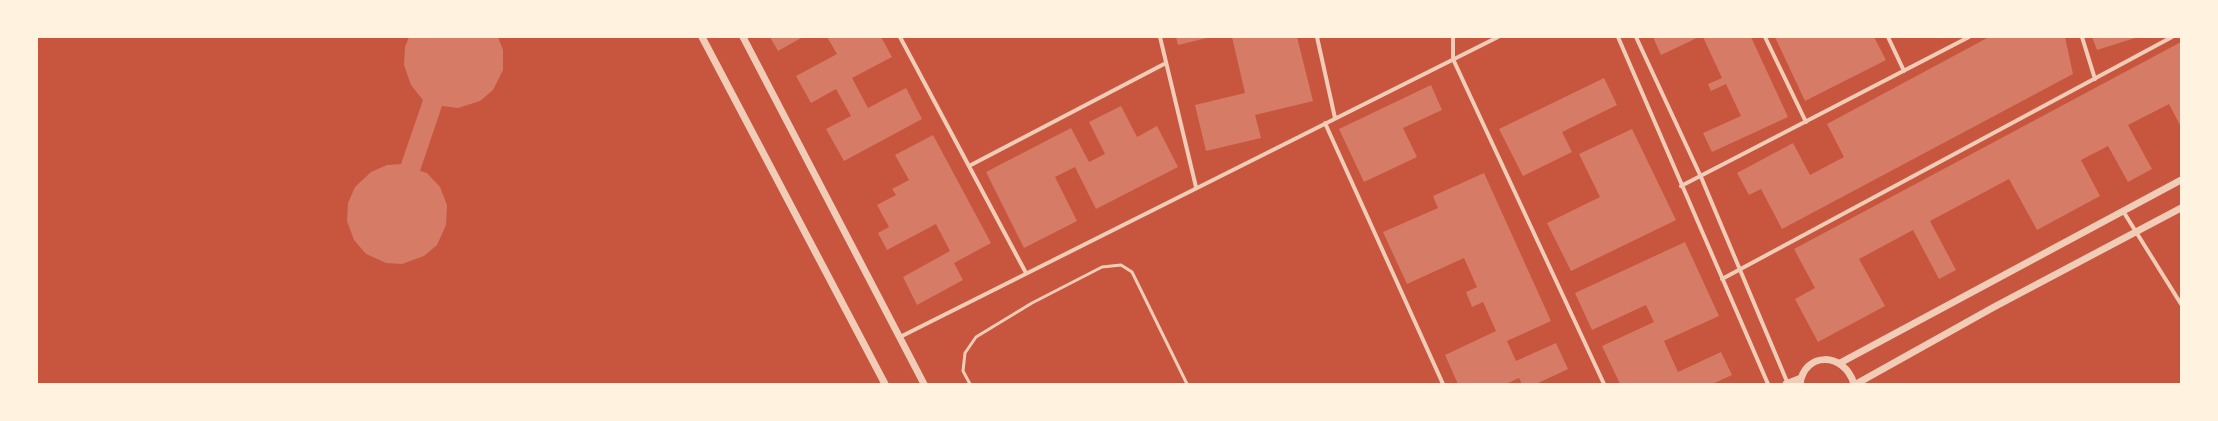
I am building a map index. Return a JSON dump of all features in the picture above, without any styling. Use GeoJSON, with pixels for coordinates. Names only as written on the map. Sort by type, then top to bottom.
{"type":"FeatureCollection","features":[{"type":"Feature","properties":{"kind":"street"},"geometry":{"type":"LineString","coordinates":[[702,37],[884,384]]}},
{"type":"Feature","properties":{"kind":"street"},"geometry":{"type":"LineString","coordinates":[[743,37],[924,384]]}},
{"type":"Feature","properties":{"kind":"street"},"geometry":{"type":"LineString","coordinates":[[900,37],[1026,274]]}},
{"type":"Feature","properties":{"kind":"street"},"geometry":{"type":"LineString","coordinates":[[1160,37],[1196,187]]}},
{"type":"Feature","properties":{"kind":"street"},"geometry":{"type":"LineString","coordinates":[[1317,37],[1335,118]]}},
{"type":"Feature","properties":{"kind":"street"},"geometry":{"type":"LineString","coordinates":[[1453,37],[1453,59],[1604,384]]}},
{"type":"Feature","properties":{"kind":"street"},"geometry":{"type":"LineString","coordinates":[[900,337],[1196,187],[1498,37]]}},
{"type":"Feature","properties":{"kind":"street"},"geometry":{"type":"LineString","coordinates":[[1618,37],[1681,186],[1768,384]]}},
{"type":"Feature","properties":{"kind":"street"},"geometry":{"type":"LineString","coordinates":[[1636,37],[1702,177],[1787,384],[1800,381],[1805,369],[1824,359],[1840,363],[1851,374],[1855,384],[1994,307],[2181,208]]}},
{"type":"Feature","properties":{"kind":"street"},"geometry":{"type":"LineString","coordinates":[[1765,37],[1806,122]]}},
{"type":"Feature","properties":{"kind":"street"},"geometry":{"type":"LineString","coordinates":[[1888,37],[1904,71]]}},
{"type":"Feature","properties":{"kind":"street"},"geometry":{"type":"LineString","coordinates":[[1681,186],[1702,177],[1969,37]]}},
{"type":"Feature","properties":{"kind":"street"},"geometry":{"type":"LineString","coordinates":[[2082,37],[2095,79]]}},
{"type":"Feature","properties":{"kind":"street"},"geometry":{"type":"LineString","coordinates":[[1722,279],[2172,37]]}},
{"type":"Feature","properties":{"kind":"street"},"geometry":{"type":"LineString","coordinates":[[969,166],[1166,63]]}},
{"type":"Feature","properties":{"kind":"street"},"geometry":{"type":"LineString","coordinates":[[1325,123],[1443,384]]}},
{"type":"Feature","properties":{"kind":"street"},"geometry":{"type":"LineString","coordinates":[[1840,363],[2181,180]]}},
{"type":"Feature","properties":{"kind":"street"},"geometry":{"type":"LineString","coordinates":[[2123,211],[2181,304]]}},
{"type":"Feature","properties":{"kind":"lane"},"geometry":{"type":"LineString","coordinates":[[970,384],[963,370],[965,353],[976,337],[1032,303],[1102,267],[1121,265],[1132,272],[1187,384]]}},
{"type":"Feature","properties":{"kind":"building"},"geometry":{"type":"Polygon","coordinates":[[[409,37],[498,37],[503,50],[503,70],[493,90],[480,101],[458,108],[442,106],[420,171],[427,173],[440,187],[447,205],[446,225],[437,245],[424,256],[402,264],[386,263],[366,254],[354,240],[347,221],[348,203],[355,187],[371,172],[387,165],[401,164],[423,100],[411,85],[404,65],[405,47],[409,37]]]}},
{"type":"Feature","properties":{"kind":"building"},"geometry":{"type":"Polygon","coordinates":[[[770,37],[803,37],[778,51],[770,37]]]}},
{"type":"Feature","properties":{"kind":"building"},"geometry":{"type":"Polygon","coordinates":[[[827,37],[881,37],[892,57],[852,78],[868,108],[906,88],[922,119],[844,161],[826,129],[851,116],[836,89],[811,103],[796,76],[837,54],[827,37]]]}},
{"type":"Feature","properties":{"kind":"building"},"geometry":{"type":"Polygon","coordinates":[[[1176,37],[1207,37],[1207,38],[1178,45],[1176,37]]]}},
{"type":"Feature","properties":{"kind":"building"},"geometry":{"type":"Polygon","coordinates":[[[1232,37],[1297,37],[1313,101],[1255,115],[1261,138],[1206,151],[1195,105],[1245,93],[1232,37]]]}},
{"type":"Feature","properties":{"kind":"building"},"geometry":{"type":"Polygon","coordinates":[[[1653,37],[1699,37],[1661,55],[1653,37]]]}},
{"type":"Feature","properties":{"kind":"building"},"geometry":{"type":"Polygon","coordinates":[[[1703,37],[1751,37],[1788,117],[1712,152],[1703,133],[1741,116],[1726,84],[1711,91],[1708,84],[1722,78],[1703,37]]]}},
{"type":"Feature","properties":{"kind":"building"},"geometry":{"type":"Polygon","coordinates":[[[1775,37],[1874,37],[1886,60],[1805,101],[1775,37]]]}},
{"type":"Feature","properties":{"kind":"building"},"geometry":{"type":"Polygon","coordinates":[[[1989,37],[2065,37],[2073,74],[1782,229],[1761,189],[1749,195],[1737,173],[1793,143],[1810,175],[1844,157],[1827,124],[1989,37]]]}},
{"type":"Feature","properties":{"kind":"building"},"geometry":{"type":"Polygon","coordinates":[[[2092,37],[2138,37],[2097,50],[2092,37]]]}},
{"type":"Feature","properties":{"kind":"building"},"geometry":{"type":"Polygon","coordinates":[[[2181,42],[2181,127],[2169,104],[2128,125],[2152,169],[2128,182],[2108,146],[2081,160],[2100,196],[2037,230],[2009,179],[1930,221],[1956,270],[1939,279],[1913,230],[1859,259],[1885,306],[1818,342],[1795,299],[1815,288],[1794,249],[2181,42]]]}},
{"type":"Feature","properties":{"kind":"building"},"geometry":{"type":"Polygon","coordinates":[[[1604,78],[1617,105],[1562,132],[1572,152],[1523,176],[1499,129],[1604,78]]]}},
{"type":"Feature","properties":{"kind":"building"},"geometry":{"type":"Polygon","coordinates":[[[1431,85],[1442,110],[1403,128],[1417,157],[1364,182],[1339,129],[1431,85]]]}},
{"type":"Feature","properties":{"kind":"building"},"geometry":{"type":"Polygon","coordinates":[[[1121,106],[1137,137],[1157,126],[1178,167],[1096,209],[1075,167],[1055,177],[1077,221],[1024,248],[986,172],[1071,128],[1089,162],[1105,154],[1089,122],[1121,106]]]}},
{"type":"Feature","properties":{"kind":"building"},"geometry":{"type":"Polygon","coordinates":[[[1632,129],[1676,220],[1571,271],[1547,223],[1600,197],[1579,154],[1632,129]]]}},
{"type":"Feature","properties":{"kind":"building"},"geometry":{"type":"Polygon","coordinates":[[[933,135],[991,243],[954,263],[963,280],[917,305],[903,277],[950,251],[936,224],[887,250],[878,233],[889,227],[877,205],[896,195],[892,189],[909,180],[895,155],[933,135]]]}},
{"type":"Feature","properties":{"kind":"building"},"geometry":{"type":"Polygon","coordinates":[[[1484,173],[1551,321],[1507,341],[1516,361],[1556,343],[1568,369],[1536,384],[1522,384],[1519,378],[1506,384],[1458,384],[1445,355],[1496,331],[1483,302],[1472,307],[1466,292],[1477,287],[1464,258],[1407,284],[1383,232],[1438,208],[1433,196],[1484,173]]]}},
{"type":"Feature","properties":{"kind":"building"},"geometry":{"type":"Polygon","coordinates":[[[1685,242],[1719,316],[1664,341],[1678,372],[1721,352],[1732,375],[1712,384],[1620,384],[1602,346],[1654,322],[1646,305],[1592,330],[1575,293],[1685,242]]]}}]}
